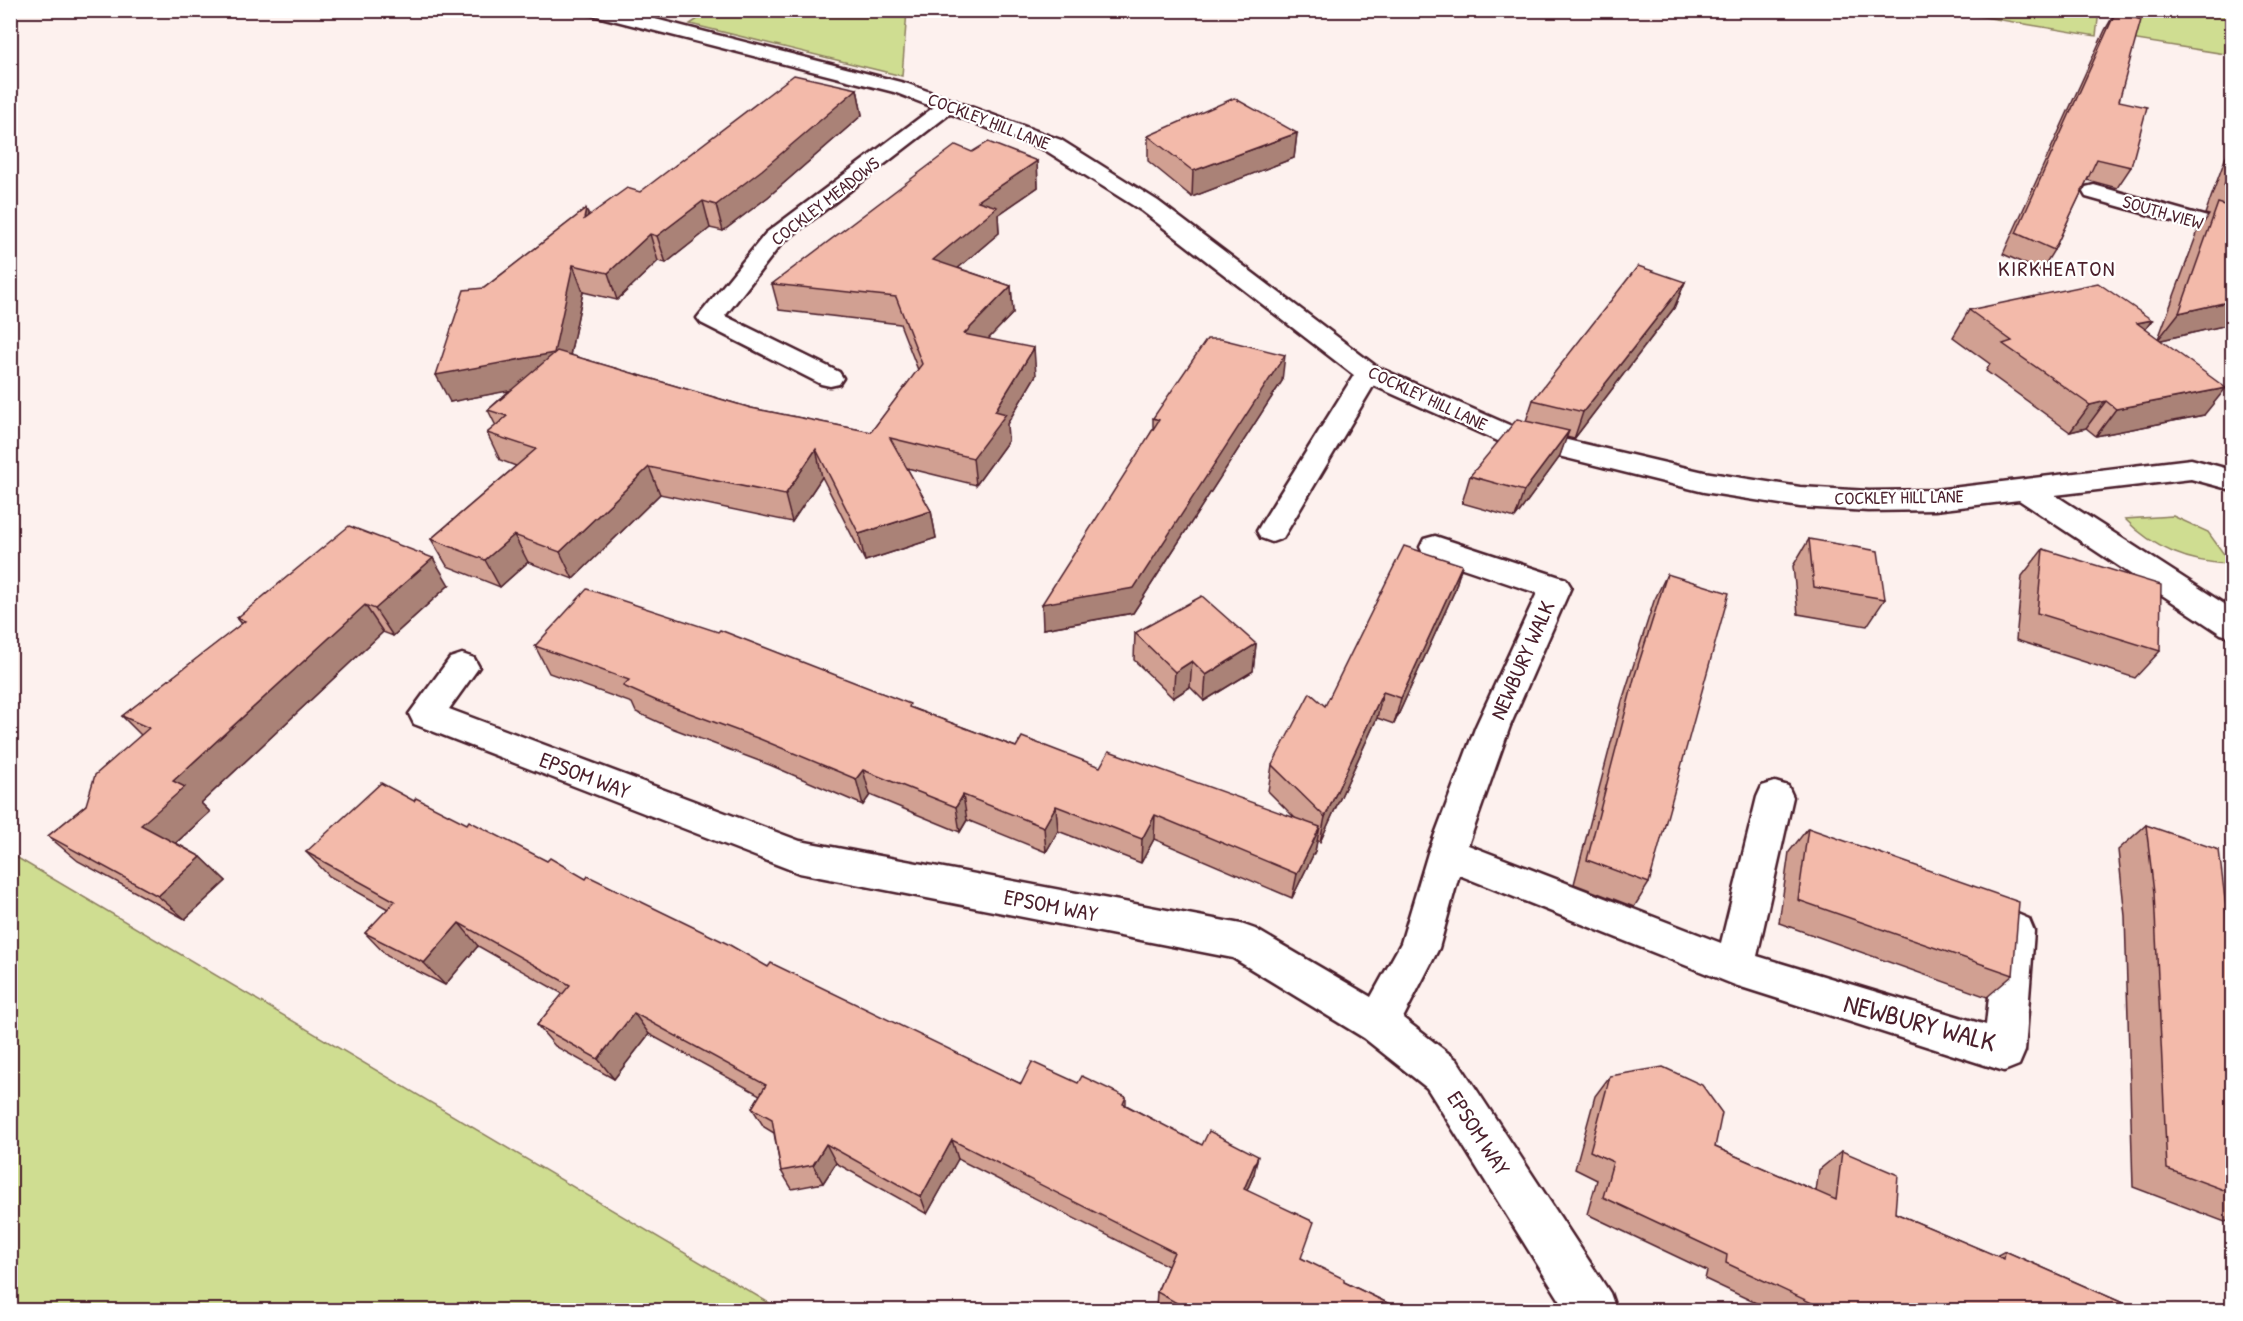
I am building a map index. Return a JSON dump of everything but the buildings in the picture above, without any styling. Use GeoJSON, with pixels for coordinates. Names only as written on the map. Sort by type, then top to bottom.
{"type":"FeatureCollection","features":[{"type":"Feature","properties":{"kind":"street","name":"COCKLEY HILL LANE"},"geometry":{"type":"LineString","coordinates":[[596,10],[901,88],[1053,145],[1150,206],[1368,373],[1508,435],[1704,482],[1800,497],[1869,501],[1935,500],[2191,469],[2232,480]]}},
{"type":"Feature","properties":{"kind":"street","name":"COCKLEY MEADOWS"},"geometry":{"type":"LineString","coordinates":[[830,378],[710,318],[774,238],[949,105]]}},
{"type":"Feature","properties":{"kind":"street","name":"SOUTH VIEW"},"geometry":{"type":"LineString","coordinates":[[2094,192],[2232,231]]}},
{"type":"Feature","properties":{"kind":"street"},"geometry":{"type":"LineString","coordinates":[[1272,531],[1368,373]]}},
{"type":"Feature","properties":{"kind":"street"},"geometry":{"type":"LineString","coordinates":[[2025,490],[2232,625]]}},
{"type":"Feature","properties":{"kind":"street","name":"NEWBURY WALK"},"geometry":{"type":"LineString","coordinates":[[1378,1024],[1419,948],[1447,853],[1493,726],[1555,587],[1435,547]]}},
{"type":"Feature","properties":{"kind":"street","name":"EPSOM WAY"},"geometry":{"type":"LineString","coordinates":[[462,667],[426,714],[799,857],[1241,942],[1378,1024],[1442,1074],[1593,1311]]}},
{"type":"Feature","properties":{"kind":"street"},"geometry":{"type":"LineString","coordinates":[[1735,967],[1775,796]]}},
{"type":"Feature","properties":{"kind":"street","name":"NEWBURY WALK"},"geometry":{"type":"LineString","coordinates":[[1447,853],[1735,967],[2004,1051],[2017,905]]}},
{"type":"Feature","properties":{"kind":"green space"},"geometry":{"type":"Polygon","coordinates":[[[712,10],[907,11],[902,76],[690,24],[712,10]]]}},
{"type":"Feature","properties":{"kind":"green space"},"geometry":{"type":"Polygon","coordinates":[[[2099,10],[2096,36],[1949,11],[2099,10]]]}},
{"type":"Feature","properties":{"kind":"green space"},"geometry":{"type":"Polygon","coordinates":[[[2131,11],[2232,11],[2232,55],[2124,38],[2131,11]]]}},
{"type":"Feature","properties":{"kind":"green space"},"geometry":{"type":"Polygon","coordinates":[[[2173,516],[2208,532],[2231,564],[2201,561],[2173,552],[2148,539],[2125,519],[2173,516]]]}},
{"type":"Feature","properties":{"kind":"green space"},"geometry":{"type":"Polygon","coordinates":[[[11,854],[781,1310],[11,1310],[11,854]]]}},
{"type":"Feature","properties":{"kind":"district","name":"KIRKHEATON"},"geometry":{"type":"Point","coordinates":[2057,268]}}]}
